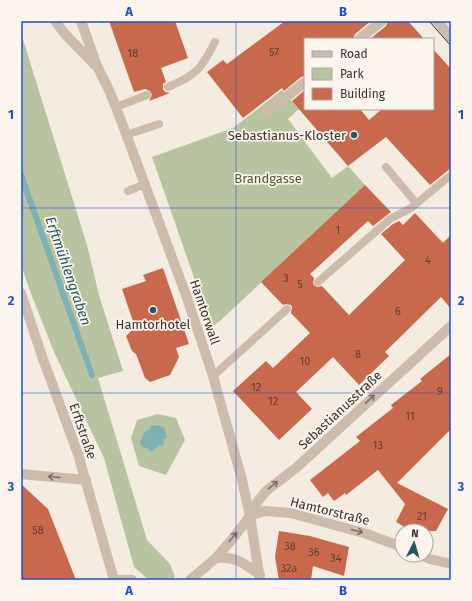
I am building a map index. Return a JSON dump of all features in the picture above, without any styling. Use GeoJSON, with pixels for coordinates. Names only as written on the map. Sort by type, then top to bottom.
{"type":"FeatureCollection","features":[{"type":"Feature","properties":{"kind":"street","name":"Hamtorwall"},"geometry":{"type":"LineString","coordinates":[[55,21],[65,34],[97,66]]}},
{"type":"Feature","properties":{"kind":"street","name":"Hamtorwall"},"geometry":{"type":"LineString","coordinates":[[81,21],[97,66],[116,107],[145,184],[186,295],[213,376],[239,469],[250,516],[260,577]]}},
{"type":"Feature","properties":{"kind":"street"},"geometry":{"type":"LineString","coordinates":[[360,38],[382,21]]}},
{"type":"Feature","properties":{"kind":"street"},"geometry":{"type":"LineString","coordinates":[[437,21],[451,38]]}},
{"type":"Feature","properties":{"kind":"street"},"geometry":{"type":"LineString","coordinates":[[266,113],[304,83]]}},
{"type":"Feature","properties":{"kind":"street","name":"Erftstraße"},"geometry":{"type":"LineString","coordinates":[[21,293],[43,359],[78,454],[114,580]]}},
{"type":"Feature","properties":{"kind":"street","name":"Sebastianusstraße"},"geometry":{"type":"LineString","coordinates":[[190,580],[216,558],[234,537],[266,491],[296,468],[451,326]]}},
{"type":"Feature","properties":{"kind":"street"},"geometry":{"type":"LineString","coordinates":[[21,474],[86,480]]}},
{"type":"Feature","properties":{"kind":"street","name":"Hamtorstraße"},"geometry":{"type":"LineString","coordinates":[[250,516],[264,511],[291,514],[367,534],[394,544]]}},
{"type":"Feature","properties":{"kind":"street","name":"Hamtorwall"},"geometry":{"type":"LineString","coordinates":[[216,558],[227,557],[236,559],[260,577]]}},
{"type":"Feature","properties":{"kind":"street"},"geometry":{"type":"LineString","coordinates":[[434,560],[451,564]]}},
{"type":"Feature","properties":{"kind":"street"},"geometry":{"type":"LineString","coordinates":[[118,580],[132,580]]}},
{"type":"Feature","properties":{"kind":"lane"},"geometry":{"type":"LineString","coordinates":[[168,87],[191,76],[204,63],[215,42]]}},
{"type":"Feature","properties":{"kind":"lane"},"geometry":{"type":"LineString","coordinates":[[116,107],[147,94]]}},
{"type":"Feature","properties":{"kind":"lane"},"geometry":{"type":"LineString","coordinates":[[126,135],[158,124]]}},
{"type":"Feature","properties":{"kind":"lane"},"geometry":{"type":"LineString","coordinates":[[386,167],[416,203]]}},
{"type":"Feature","properties":{"kind":"lane"},"geometry":{"type":"LineString","coordinates":[[318,282],[390,218],[411,208],[451,175]]}},
{"type":"Feature","properties":{"kind":"lane"},"geometry":{"type":"LineString","coordinates":[[128,191],[145,184]]}},
{"type":"Feature","properties":{"kind":"lane"},"geometry":{"type":"LineString","coordinates":[[213,376],[287,310]]}},
{"type":"Feature","properties":{"kind":"green space"},"geometry":{"type":"Polygon","coordinates":[[[21,33],[87,245],[99,295],[123,371],[98,378],[147,540],[170,564],[175,577],[171,580],[149,580],[134,567],[104,458],[54,352],[21,265],[21,33]]]}},
{"type":"Feature","properties":{"kind":"green space","name":"Brandgasse"},"geometry":{"type":"Polygon","coordinates":[[[282,90],[299,109],[288,119],[332,178],[348,166],[365,185],[213,326],[206,312],[152,157],[233,128],[282,90]]]}},
{"type":"Feature","properties":{"kind":"green space"},"geometry":{"type":"Polygon","coordinates":[[[158,414],[176,418],[185,440],[166,475],[139,466],[131,438],[137,420],[158,414]]]}},
{"type":"Feature","properties":{"kind":"water"},"geometry":{"type":"Polygon","coordinates":[[[152,425],[164,427],[167,437],[166,439],[163,439],[164,444],[162,446],[159,445],[152,452],[147,448],[142,447],[140,442],[146,430],[148,431],[152,425]]]}},
{"type":"Feature","properties":{"kind":"building"},"geometry":{"type":"Polygon","coordinates":[[[109,21],[175,21],[188,58],[161,68],[166,82],[163,84],[163,89],[165,92],[170,93],[149,101],[152,95],[150,91],[145,89],[134,92],[109,21]]]}},
{"type":"Feature","properties":{"kind":"building"},"geometry":{"type":"Polygon","coordinates":[[[285,21],[371,21],[355,34],[353,38],[304,38],[304,76],[284,91],[282,88],[243,118],[207,72],[223,60],[227,64],[285,21]]]}},
{"type":"Feature","properties":{"kind":"building"},"geometry":{"type":"Polygon","coordinates":[[[388,21],[408,21],[423,38],[371,38],[386,26],[388,21]]]}},
{"type":"Feature","properties":{"kind":"building"},"geometry":{"type":"Polygon","coordinates":[[[434,50],[451,69],[451,168],[430,185],[386,137],[348,166],[292,101],[304,91],[304,110],[361,110],[369,120],[381,110],[434,110],[434,50]]]}},
{"type":"Feature","properties":{"kind":"building"},"geometry":{"type":"Polygon","coordinates":[[[365,185],[391,212],[373,226],[368,221],[310,274],[314,278],[314,285],[317,287],[322,286],[349,315],[405,260],[381,234],[399,221],[403,225],[415,213],[443,243],[451,235],[451,309],[441,297],[385,352],[389,356],[359,385],[333,357],[296,392],[312,409],[279,440],[233,391],[266,361],[273,368],[310,333],[291,313],[291,305],[283,305],[261,282],[365,185]]]}},
{"type":"Feature","properties":{"kind":"building","name":"Hamtorhotel"},"geometry":{"type":"Polygon","coordinates":[[[163,268],[189,344],[176,348],[179,357],[170,375],[150,382],[145,378],[136,354],[132,351],[126,336],[135,327],[122,289],[146,281],[143,275],[163,268]]]}},
{"type":"Feature","properties":{"kind":"building"},"geometry":{"type":"Polygon","coordinates":[[[451,354],[451,429],[397,483],[448,509],[436,531],[434,531],[434,523],[396,522],[405,504],[378,470],[346,495],[345,493],[334,501],[328,493],[323,497],[310,480],[360,441],[356,437],[393,408],[391,405],[422,381],[420,379],[451,354]]]}},
{"type":"Feature","properties":{"kind":"building"},"geometry":{"type":"Polygon","coordinates":[[[21,484],[48,509],[76,580],[21,580],[21,484]]]}},
{"type":"Feature","properties":{"kind":"building"},"geometry":{"type":"Polygon","coordinates":[[[279,531],[310,536],[349,547],[344,576],[313,566],[311,580],[279,580],[275,557],[279,531]]]}},
{"type":"Feature","properties":{"kind":"waterway","name":"Erftmühlengraben"},"geometry":{"type":"LineString","coordinates":[[21,175],[92,375]]}},
{"type":"Feature","properties":{"kind":"tram line"},"geometry":{"type":"LineString","coordinates":[[429,21],[451,46]]}},
{"type":"Feature","properties":{"kind":"place","name":"Sebastianus-Kloster"},"geometry":{"type":"Point","coordinates":[354,135]}},
{"type":"Feature","properties":{"kind":"place","name":"Hamtorhotel"},"geometry":{"type":"Point","coordinates":[153,310]}}]}
